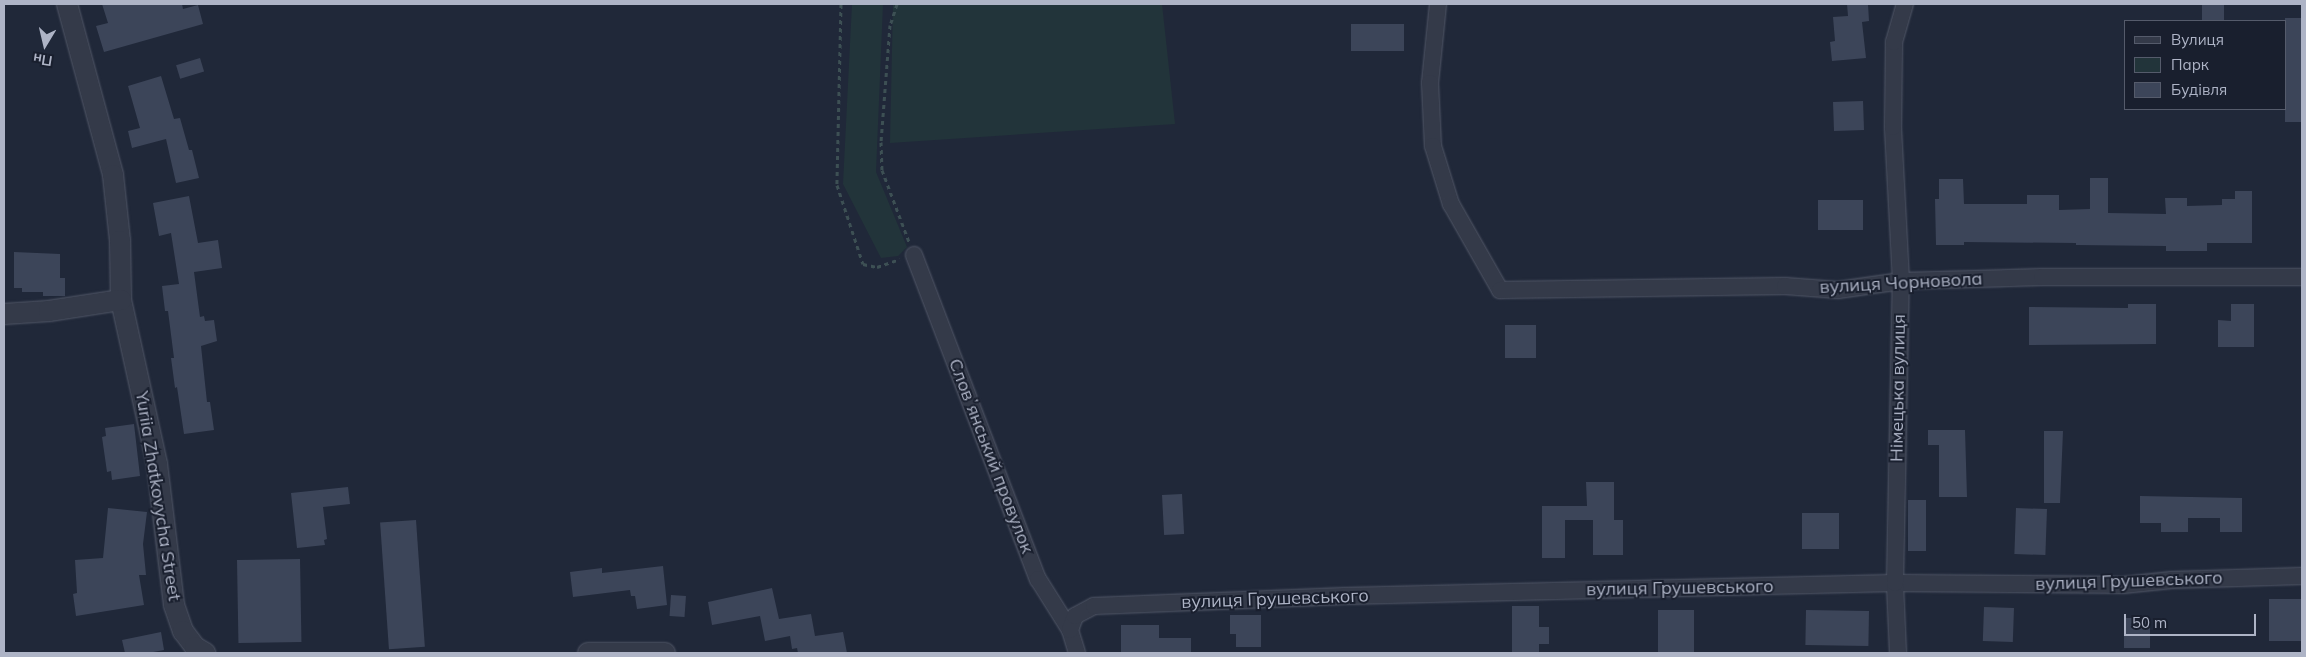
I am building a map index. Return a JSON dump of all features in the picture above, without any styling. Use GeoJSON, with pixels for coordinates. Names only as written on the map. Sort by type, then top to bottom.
{"type":"FeatureCollection","features":[{"type":"Feature","properties":{"kind":"street","name":"Yuriia Zhatkovycha Street"},"geometry":{"type":"LineString","coordinates":[[67,4],[114,175],[120,242],[122,300],[157,464],[174,605],[184,630],[195,647],[204,653]]}},
{"type":"Feature","properties":{"kind":"street","name":"вулиця Чорновола"},"geometry":{"type":"LineString","coordinates":[[1438,4],[1430,83],[1433,146],[1451,204],[1500,290],[1785,286],[1838,290],[1901,281],[2042,277],[2302,277]]}},
{"type":"Feature","properties":{"kind":"street","name":"Німецька вулиця"},"geometry":{"type":"LineString","coordinates":[[1898,653],[1894,583],[1901,281],[1893,127],[1894,42],[1898,20],[1904,4]]}},
{"type":"Feature","properties":{"kind":"street","name":"Словʼянський провулок"},"geometry":{"type":"LineString","coordinates":[[914,255],[1038,579],[1070,630],[1077,653]]}},
{"type":"Feature","properties":{"kind":"street"},"geometry":{"type":"LineString","coordinates":[[4,314],[49,311],[122,300]]}},
{"type":"Feature","properties":{"kind":"street","name":"вулиця Грушевського"},"geometry":{"type":"LineString","coordinates":[[1070,630],[1075,616],[1094,606],[1345,596],[1894,583],[2123,585],[2172,580],[2302,576]]}},
{"type":"Feature","properties":{"kind":"street"},"geometry":{"type":"LineString","coordinates":[[588,653],[665,653]]}},
{"type":"Feature","properties":{"kind":"path"},"geometry":{"type":"LineString","coordinates":[[840,4],[838,185],[864,264],[877,267],[914,255],[882,170],[881,142],[890,25],[897,4]]}},
{"type":"Feature","properties":{"kind":"green space"},"geometry":{"type":"Polygon","coordinates":[[[852,4],[883,4],[876,172],[907,247],[898,256],[881,258],[843,184],[852,4]]]}},
{"type":"Feature","properties":{"kind":"green space"},"geometry":{"type":"Polygon","coordinates":[[[893,4],[1162,4],[1175,124],[890,143],[893,4]]]}},
{"type":"Feature","properties":{"kind":"building"},"geometry":{"type":"Polygon","coordinates":[[[102,4],[182,4],[183,9],[198,5],[203,24],[104,52],[96,26],[108,23],[102,4]]]}},
{"type":"Feature","properties":{"kind":"building"},"geometry":{"type":"Polygon","coordinates":[[[1847,4],[1868,4],[1869,21],[1862,22],[1866,58],[1832,61],[1830,42],[1835,41],[1833,17],[1848,16],[1847,4]]]}},
{"type":"Feature","properties":{"kind":"building"},"geometry":{"type":"Polygon","coordinates":[[[2202,4],[2224,4],[2224,20],[2202,20],[2202,4]]]}},
{"type":"Feature","properties":{"kind":"building"},"geometry":{"type":"Polygon","coordinates":[[[2285,18],[2302,18],[2302,122],[2285,122],[2285,18]]]}},
{"type":"Feature","properties":{"kind":"building"},"geometry":{"type":"Polygon","coordinates":[[[1351,24],[1404,24],[1404,51],[1351,51],[1351,24]]]}},
{"type":"Feature","properties":{"kind":"building"},"geometry":{"type":"Polygon","coordinates":[[[200,58],[204,71],[180,79],[176,65],[200,58]]]}},
{"type":"Feature","properties":{"kind":"building"},"geometry":{"type":"Polygon","coordinates":[[[161,76],[174,119],[180,118],[189,150],[192,150],[199,178],[176,183],[166,139],[132,148],[128,131],[140,128],[128,86],[161,76]]]}},
{"type":"Feature","properties":{"kind":"building"},"geometry":{"type":"Polygon","coordinates":[[[1863,101],[1864,130],[1834,131],[1833,102],[1863,101]]]}},
{"type":"Feature","properties":{"kind":"building"},"geometry":{"type":"Polygon","coordinates":[[[2090,178],[2108,178],[2108,213],[2166,214],[2165,198],[2187,198],[2187,206],[2222,205],[2222,199],[2235,199],[2235,191],[2252,191],[2252,243],[2207,243],[2207,251],[2166,251],[2166,246],[2076,245],[2076,243],[1964,242],[1964,245],[1936,245],[1935,199],[1939,199],[1939,179],[1963,179],[1964,204],[2027,204],[2027,195],[2059,195],[2059,210],[2090,209],[2090,178]]]}},
{"type":"Feature","properties":{"kind":"building"},"geometry":{"type":"Polygon","coordinates":[[[189,196],[198,243],[218,240],[222,268],[194,272],[200,317],[204,316],[205,321],[214,320],[217,341],[201,346],[207,402],[210,402],[214,430],[184,434],[171,358],[174,358],[168,311],[165,311],[162,286],[179,284],[171,233],[159,236],[153,203],[189,196]]]}},
{"type":"Feature","properties":{"kind":"building"},"geometry":{"type":"Polygon","coordinates":[[[1818,200],[1863,200],[1863,230],[1818,230],[1818,200]]]}},
{"type":"Feature","properties":{"kind":"building"},"geometry":{"type":"Polygon","coordinates":[[[14,252],[60,254],[60,278],[65,278],[65,296],[43,296],[43,292],[22,292],[22,288],[14,288],[14,252]]]}},
{"type":"Feature","properties":{"kind":"building"},"geometry":{"type":"Polygon","coordinates":[[[2128,304],[2156,304],[2156,344],[2029,345],[2029,307],[2128,308],[2128,304]]]}},
{"type":"Feature","properties":{"kind":"building"},"geometry":{"type":"Polygon","coordinates":[[[2231,304],[2254,304],[2254,347],[2218,347],[2218,320],[2231,321],[2231,304]]]}},
{"type":"Feature","properties":{"kind":"building"},"geometry":{"type":"Polygon","coordinates":[[[1505,325],[1536,325],[1536,358],[1505,358],[1505,325]]]}},
{"type":"Feature","properties":{"kind":"building"},"geometry":{"type":"Polygon","coordinates":[[[134,424],[140,476],[112,480],[111,471],[107,472],[102,437],[106,436],[105,428],[134,424]]]}},
{"type":"Feature","properties":{"kind":"building"},"geometry":{"type":"Polygon","coordinates":[[[1928,430],[1965,430],[1967,497],[1939,497],[1939,445],[1928,445],[1928,430]]]}},
{"type":"Feature","properties":{"kind":"building"},"geometry":{"type":"Polygon","coordinates":[[[2044,431],[2063,431],[2060,503],[2044,503],[2044,431]]]}},
{"type":"Feature","properties":{"kind":"building"},"geometry":{"type":"Polygon","coordinates":[[[1586,482],[1614,482],[1614,520],[1623,520],[1623,555],[1593,555],[1593,520],[1565,520],[1565,558],[1542,558],[1542,506],[1587,506],[1586,482]]]}},
{"type":"Feature","properties":{"kind":"building"},"geometry":{"type":"Polygon","coordinates":[[[348,487],[350,504],[323,507],[327,539],[324,540],[325,545],[297,548],[291,493],[348,487]]]}},
{"type":"Feature","properties":{"kind":"building"},"geometry":{"type":"Polygon","coordinates":[[[1182,494],[1184,534],[1164,535],[1162,495],[1182,494]]]}},
{"type":"Feature","properties":{"kind":"building"},"geometry":{"type":"Polygon","coordinates":[[[2140,496],[2242,498],[2242,532],[2220,532],[2220,518],[2188,518],[2188,532],[2161,532],[2161,523],[2140,523],[2140,496]]]}},
{"type":"Feature","properties":{"kind":"building"},"geometry":{"type":"Polygon","coordinates":[[[1908,500],[1926,500],[1926,551],[1908,551],[1908,500]]]}},
{"type":"Feature","properties":{"kind":"building"},"geometry":{"type":"Polygon","coordinates":[[[108,508],[147,512],[143,544],[146,575],[139,575],[144,605],[76,616],[73,594],[77,593],[75,560],[103,558],[108,508]]]}},
{"type":"Feature","properties":{"kind":"building"},"geometry":{"type":"Polygon","coordinates":[[[2016,508],[2047,509],[2045,555],[2014,554],[2016,508]]]}},
{"type":"Feature","properties":{"kind":"building"},"geometry":{"type":"Polygon","coordinates":[[[1802,513],[1839,513],[1839,549],[1802,549],[1802,513]]]}},
{"type":"Feature","properties":{"kind":"building"},"geometry":{"type":"Polygon","coordinates":[[[416,520],[425,647],[389,649],[380,523],[416,520]]]}},
{"type":"Feature","properties":{"kind":"building"},"geometry":{"type":"Polygon","coordinates":[[[300,559],[301,642],[238,643],[237,560],[300,559]]]}},
{"type":"Feature","properties":{"kind":"building"},"geometry":{"type":"Polygon","coordinates":[[[663,566],[667,605],[637,609],[635,596],[631,596],[630,590],[573,597],[570,572],[602,568],[602,573],[663,566]]]}},
{"type":"Feature","properties":{"kind":"building"},"geometry":{"type":"Polygon","coordinates":[[[772,588],[779,619],[811,614],[815,636],[843,632],[847,653],[798,653],[797,648],[792,649],[790,636],[765,641],[760,616],[712,625],[708,602],[772,588]]]}},
{"type":"Feature","properties":{"kind":"building"},"geometry":{"type":"Polygon","coordinates":[[[671,595],[686,596],[684,617],[670,616],[671,595]]]}},
{"type":"Feature","properties":{"kind":"building"},"geometry":{"type":"Polygon","coordinates":[[[2269,599],[2302,599],[2302,641],[2269,641],[2269,599]]]}},
{"type":"Feature","properties":{"kind":"building"},"geometry":{"type":"Polygon","coordinates":[[[1512,606],[1539,606],[1539,627],[1549,627],[1549,644],[1539,644],[1539,653],[1512,652],[1512,606]]]}},
{"type":"Feature","properties":{"kind":"building"},"geometry":{"type":"Polygon","coordinates":[[[1984,607],[2014,608],[2013,642],[1983,641],[1984,607]]]}},
{"type":"Feature","properties":{"kind":"building"},"geometry":{"type":"Polygon","coordinates":[[[1658,610],[1694,610],[1694,653],[1658,653],[1658,610]]]}},
{"type":"Feature","properties":{"kind":"building"},"geometry":{"type":"Polygon","coordinates":[[[1806,610],[1869,611],[1868,646],[1805,645],[1806,610]]]}},
{"type":"Feature","properties":{"kind":"building"},"geometry":{"type":"Polygon","coordinates":[[[1230,615],[1261,615],[1261,647],[1236,647],[1236,634],[1230,634],[1230,615]]]}},
{"type":"Feature","properties":{"kind":"building"},"geometry":{"type":"Polygon","coordinates":[[[2124,618],[2150,618],[2150,648],[2124,648],[2124,618]]]}},
{"type":"Feature","properties":{"kind":"building"},"geometry":{"type":"Polygon","coordinates":[[[1121,625],[1159,625],[1159,638],[1191,638],[1191,653],[1121,653],[1121,625]]]}},
{"type":"Feature","properties":{"kind":"building"},"geometry":{"type":"Polygon","coordinates":[[[161,632],[164,650],[148,653],[125,653],[122,640],[161,632]]]}}]}
